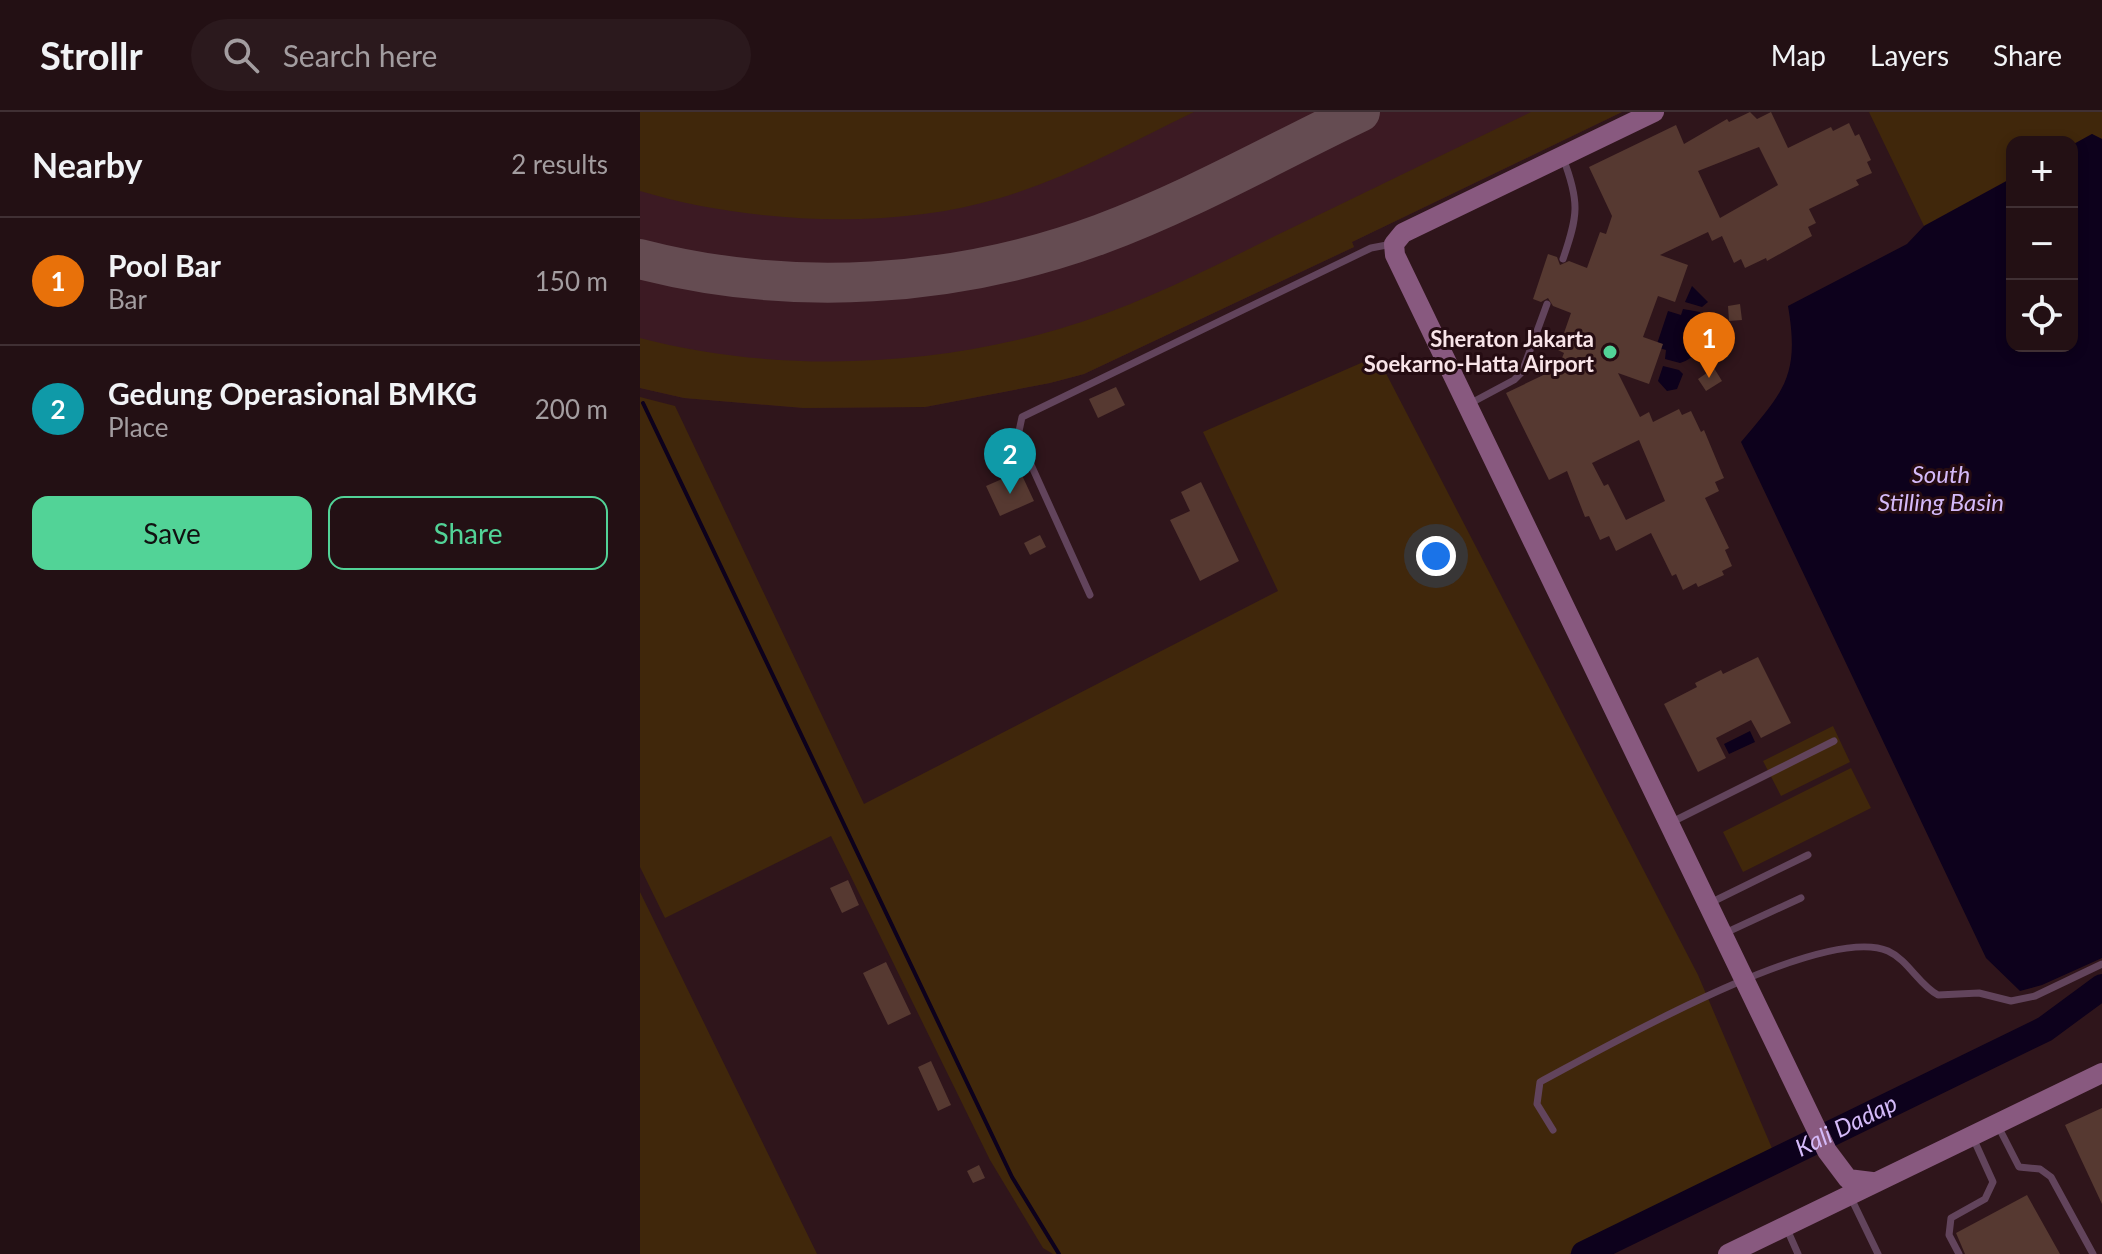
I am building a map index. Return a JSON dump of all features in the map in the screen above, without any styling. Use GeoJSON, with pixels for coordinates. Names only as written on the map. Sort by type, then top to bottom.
{"type":"FeatureCollection","features":[{"type":"Feature","properties":{"kind":"street"},"geometry":{"type":"LineString","coordinates":[[1654,112],[1403,233],[1394,244],[1398,266],[1827,1151],[1848,1179],[1872,1182]]}},
{"type":"Feature","properties":{"kind":"street"},"geometry":{"type":"LineString","coordinates":[[1728,1254],[2102,1073]]}},
{"type":"Feature","properties":{"kind":"lane"},"geometry":{"type":"LineString","coordinates":[[1562,156],[1577,195],[1577,220],[1563,259]]}},
{"type":"Feature","properties":{"kind":"lane"},"geometry":{"type":"LineString","coordinates":[[1090,595],[1018,436],[1022,417],[1371,248],[1394,244]]}},
{"type":"Feature","properties":{"kind":"lane"},"geometry":{"type":"LineString","coordinates":[[1465,406],[1514,380],[1522,372],[1547,304]]}},
{"type":"Feature","properties":{"kind":"lane"},"geometry":{"type":"LineString","coordinates":[[1668,824],[1834,741]]}},
{"type":"Feature","properties":{"kind":"lane"},"geometry":{"type":"LineString","coordinates":[[1706,905],[1808,855]]}},
{"type":"Feature","properties":{"kind":"lane"},"geometry":{"type":"LineString","coordinates":[[1723,934],[1801,898]]}},
{"type":"Feature","properties":{"kind":"lane"},"geometry":{"type":"LineString","coordinates":[[1553,1130],[1537,1104],[1540,1082],[1643,1027],[1807,955],[1866,948],[1887,951],[1938,995],[1979,993],[2011,1001],[2035,996],[2102,964]]}},
{"type":"Feature","properties":{"kind":"lane"},"geometry":{"type":"LineString","coordinates":[[1997,1124],[2014,1163],[2022,1169],[2040,1169],[2051,1177],[2093,1254]]}},
{"type":"Feature","properties":{"kind":"lane"},"geometry":{"type":"LineString","coordinates":[[1959,1254],[1949,1235],[1951,1218],[1985,1199],[1993,1182],[1971,1134]]}},
{"type":"Feature","properties":{"kind":"lane"},"geometry":{"type":"LineString","coordinates":[[1849,1194],[1878,1254]]}},
{"type":"Feature","properties":{"kind":"lane"},"geometry":{"type":"LineString","coordinates":[[1786,1225],[1798,1254]]}},
{"type":"Feature","properties":{"kind":"shaded area"},"geometry":{"type":"Polygon","coordinates":[[[640,112],[1194,112],[1074,170],[1000,198],[913,215],[819,219],[726,210],[640,191],[640,112]]]}},
{"type":"Feature","properties":{"kind":"shaded area"},"geometry":{"type":"Polygon","coordinates":[[[1126,112],[1622,112],[1352,242],[1354,247],[1084,374],[925,407],[804,408],[684,398],[640,388],[640,154],[1126,112]]]}},
{"type":"Feature","properties":{"kind":"shaded area"},"geometry":{"type":"Polygon","coordinates":[[[1531,112],[1622,112],[1352,242],[1354,247],[1084,374],[925,407],[804,408],[684,398],[640,388],[640,338],[743,357],[850,361],[956,352],[1059,329],[1169,287],[1531,112]]]}},
{"type":"Feature","properties":{"kind":"shaded area"},"geometry":{"type":"Polygon","coordinates":[[[1869,112],[2102,112],[2102,139],[2092,134],[2078,142],[2078,136],[2006,136],[2006,181],[1924,226],[1869,112]]]}},
{"type":"Feature","properties":{"kind":"shaded area"},"geometry":{"type":"Polygon","coordinates":[[[1377,356],[1698,975],[1774,1153],[1569,1254],[1053,1254],[1043,1248],[990,1160],[831,836],[665,918],[640,867],[640,397],[675,406],[864,804],[1278,591],[1203,432],[1377,356]]]}},
{"type":"Feature","properties":{"kind":"shaded area"},"geometry":{"type":"Polygon","coordinates":[[[1833,726],[1850,762],[1781,796],[1763,761],[1833,726]]]}},
{"type":"Feature","properties":{"kind":"shaded area"},"geometry":{"type":"Polygon","coordinates":[[[1851,768],[1871,808],[1743,872],[1723,832],[1851,768]]]}},
{"type":"Feature","properties":{"kind":"shaded area"},"geometry":{"type":"Polygon","coordinates":[[[640,892],[817,1254],[640,1254],[640,892]]]}},
{"type":"Feature","properties":{"kind":"water","name":"South Stilling Basin"},"geometry":{"type":"Polygon","coordinates":[[[2092,134],[2102,139],[2102,958],[2042,985],[2020,991],[1986,958],[1741,442],[1768,409],[1785,381],[1792,350],[1788,306],[1907,244],[1924,226],[2006,181],[2006,352],[2078,352],[2078,142],[2092,134]]]}},
{"type":"Feature","properties":{"kind":"water"},"geometry":{"type":"Polygon","coordinates":[[[1692,286],[1708,302],[1702,307],[1685,302],[1692,286]]]}},
{"type":"Feature","properties":{"kind":"water"},"geometry":{"type":"Polygon","coordinates":[[[1683,309],[1700,312],[1704,336],[1699,350],[1680,363],[1665,359],[1666,350],[1656,347],[1668,311],[1681,315],[1683,309]]]}},
{"type":"Feature","properties":{"kind":"water"},"geometry":{"type":"Polygon","coordinates":[[[1663,366],[1683,374],[1677,389],[1667,391],[1658,381],[1663,366]]]}},
{"type":"Feature","properties":{"kind":"water"},"geometry":{"type":"Polygon","coordinates":[[[1750,731],[1755,742],[1729,754],[1724,744],[1750,731]]]}},
{"type":"Feature","properties":{"kind":"building","name":"Sheraton Jakarta Soekarno-Hatta Airport"},"geometry":{"type":"Polygon","coordinates":[[[1750,112],[1757,119],[1771,112],[1788,148],[1831,127],[1833,131],[1849,123],[1855,136],[1859,134],[1871,160],[1867,162],[1872,173],[1856,180],[1859,185],[1809,209],[1816,223],[1808,227],[1812,236],[1767,261],[1766,258],[1745,268],[1741,259],[1734,263],[1722,236],[1712,241],[1708,232],[1660,255],[1688,265],[1675,302],[1658,296],[1643,337],[1663,344],[1649,384],[1618,373],[1640,417],[1649,412],[1653,422],[1679,409],[1682,415],[1691,411],[1701,432],[1704,430],[1724,478],[1715,482],[1719,491],[1705,498],[1729,548],[1725,550],[1732,566],[1722,571],[1724,575],[1683,590],[1676,574],[1672,576],[1651,533],[1616,551],[1609,536],[1600,540],[1589,516],[1585,517],[1567,471],[1549,480],[1506,393],[1558,368],[1564,353],[1558,350],[1571,313],[1553,306],[1548,298],[1541,302],[1533,299],[1548,254],[1557,257],[1560,265],[1569,261],[1587,268],[1600,232],[1606,234],[1612,216],[1589,167],[1676,125],[1684,144],[1727,119],[1729,122],[1750,112]],[[1759,147],[1698,171],[1720,218],[1778,185],[1759,147]],[[1639,440],[1592,463],[1604,486],[1608,484],[1626,520],[1665,501],[1639,440]]]}},
{"type":"Feature","properties":{"kind":"building"},"geometry":{"type":"Polygon","coordinates":[[[1740,304],[1742,320],[1729,321],[1728,306],[1740,304]]]}},
{"type":"Feature","properties":{"kind":"building"},"geometry":{"type":"Polygon","coordinates":[[[1714,368],[1722,381],[1706,391],[1698,379],[1714,368]]]}},
{"type":"Feature","properties":{"kind":"building"},"geometry":{"type":"Polygon","coordinates":[[[1116,387],[1125,405],[1098,418],[1089,399],[1116,387]]]}},
{"type":"Feature","properties":{"kind":"building"},"geometry":{"type":"Polygon","coordinates":[[[1020,471],[1034,501],[1000,516],[986,486],[1020,471]]]}},
{"type":"Feature","properties":{"kind":"building"},"geometry":{"type":"Polygon","coordinates":[[[1201,482],[1239,561],[1200,581],[1170,520],[1190,511],[1181,492],[1201,482]]]}},
{"type":"Feature","properties":{"kind":"building"},"geometry":{"type":"Polygon","coordinates":[[[1040,535],[1046,547],[1030,555],[1024,543],[1040,535]]]}},
{"type":"Feature","properties":{"kind":"building"},"geometry":{"type":"Polygon","coordinates":[[[1758,657],[1791,723],[1761,738],[1751,720],[1716,738],[1726,758],[1698,772],[1664,704],[1721,670],[1723,674],[1758,657]]]}},
{"type":"Feature","properties":{"kind":"building"},"geometry":{"type":"Polygon","coordinates":[[[848,880],[859,905],[842,913],[830,888],[848,880]]]}},
{"type":"Feature","properties":{"kind":"building"},"geometry":{"type":"Polygon","coordinates":[[[886,962],[911,1014],[888,1025],[863,973],[886,962]]]}},
{"type":"Feature","properties":{"kind":"building"},"geometry":{"type":"Polygon","coordinates":[[[931,1061],[951,1105],[938,1111],[918,1067],[931,1061]]]}},
{"type":"Feature","properties":{"kind":"building"},"geometry":{"type":"Polygon","coordinates":[[[2102,1108],[2102,1204],[2065,1125],[2102,1108]]]}},
{"type":"Feature","properties":{"kind":"building"},"geometry":{"type":"Polygon","coordinates":[[[979,1165],[985,1178],[973,1183],[967,1171],[979,1165]]]}},
{"type":"Feature","properties":{"kind":"building"},"geometry":{"type":"Polygon","coordinates":[[[2027,1195],[2060,1254],[1965,1254],[1956,1233],[2027,1195]]]}},
{"type":"Feature","properties":{"kind":"waterway"},"geometry":{"type":"LineString","coordinates":[[643,403],[1012,1177],[1059,1254]]}},
{"type":"Feature","properties":{"kind":"waterway","name":"Kali Dadap"},"geometry":{"type":"LineString","coordinates":[[1584,1254],[2045,1029],[2102,987]]}},
{"type":"Feature","properties":{"kind":"taxiway"},"geometry":{"type":"LineString","coordinates":[[640,259],[755,279],[814,282],[931,276],[989,266],[1045,252],[1134,221],[1360,112]]}},
{"type":"Feature","properties":{"kind":"place","name":"Sheraton Jakarta Soekarno-Hatta Airport"},"geometry":{"type":"Point","coordinates":[1610,352]}},
{"type":"Feature","properties":{"kind":"place","name":"Pool Bar"},"geometry":{"type":"Point","coordinates":[1709,378]}},
{"type":"Feature","properties":{"kind":"place","name":"Gedung Operasional BMKG"},"geometry":{"type":"Point","coordinates":[1010,494]}}]}
